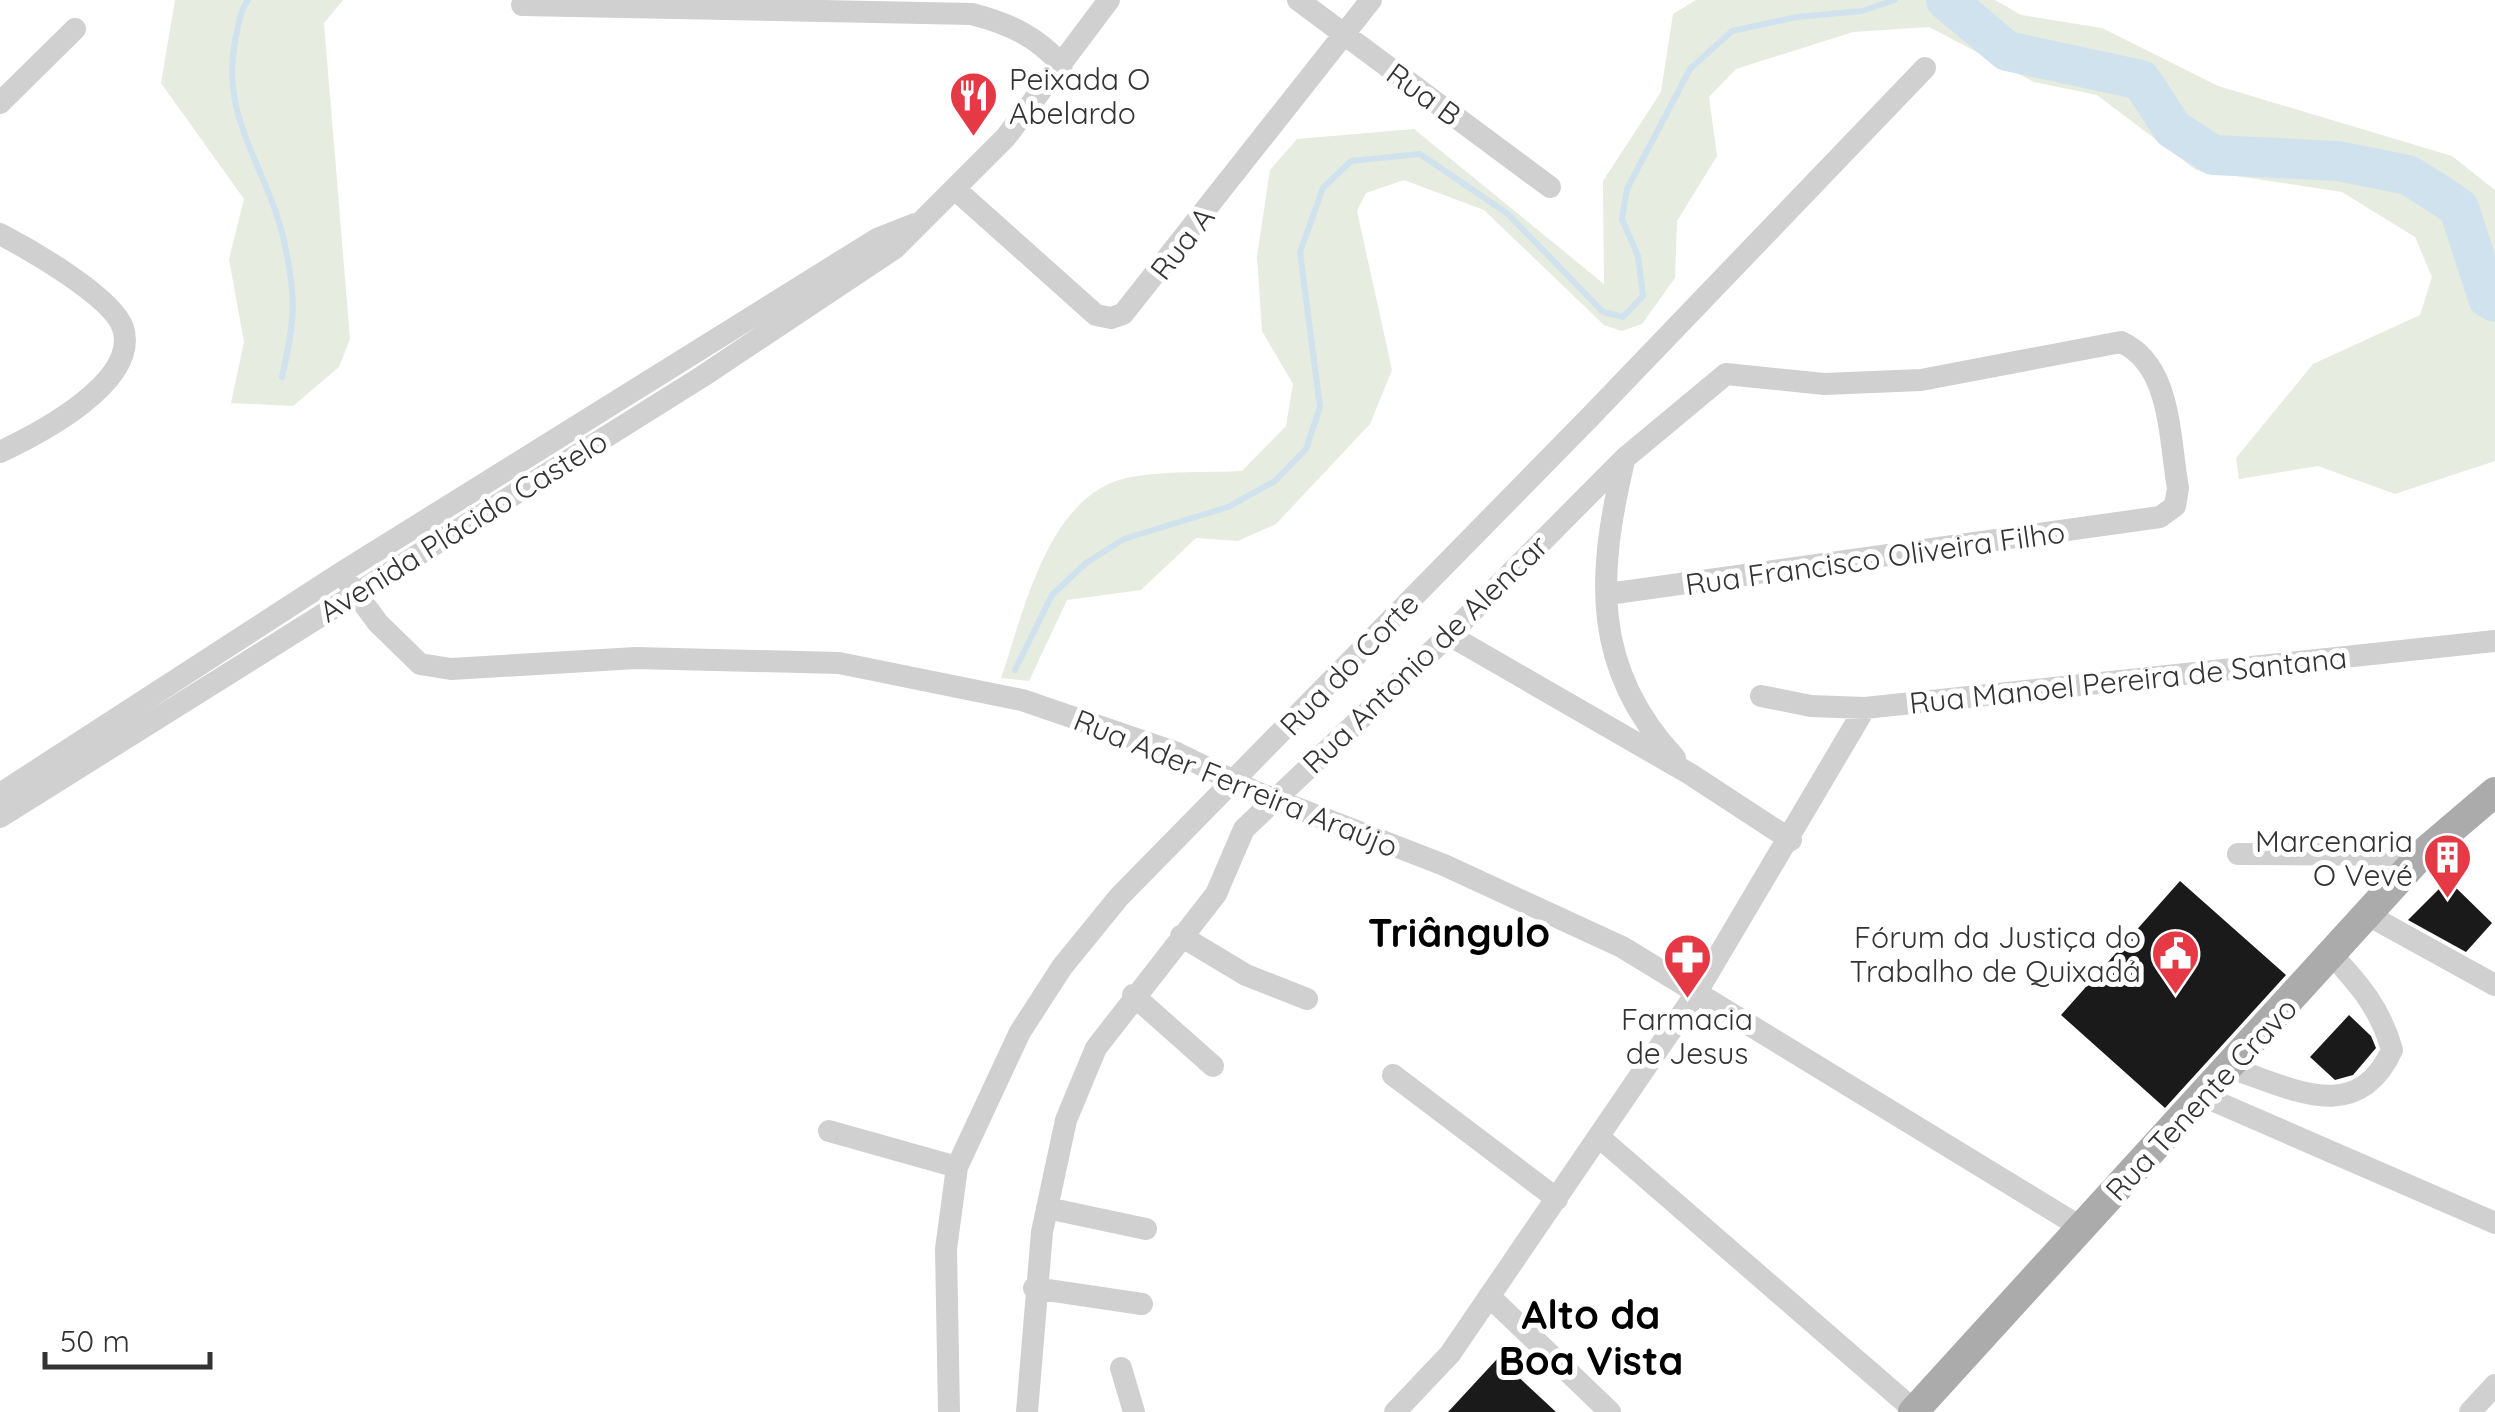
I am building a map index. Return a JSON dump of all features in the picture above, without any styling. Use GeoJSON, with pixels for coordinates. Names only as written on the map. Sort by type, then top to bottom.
{"type":"FeatureCollection","features":[{"type":"Feature","properties":{"kind":"main road","name":"Rua Tenente Cravo"},"geometry":{"type":"LineString","coordinates":[[1914,1411],[2205,1097],[2422,855],[2495,792]]}},
{"type":"Feature","properties":{"kind":"street","name":"Avenida Plácido Castelo"},"geometry":{"type":"LineString","coordinates":[[0,794],[103,740],[510,497],[629,409],[697,367],[876,240],[915,224],[956,190],[1006,137],[1108,0]]}},
{"type":"Feature","properties":{"kind":"street","name":"Rua B"},"geometry":{"type":"LineString","coordinates":[[1298,0],[1550,188]]}},
{"type":"Feature","properties":{"kind":"street","name":"Rua A"},"geometry":{"type":"LineString","coordinates":[[956,190],[1080,303],[1096,315],[1112,318],[1138,298],[1371,0]]}},
{"type":"Feature","properties":{"kind":"street"},"geometry":{"type":"LineString","coordinates":[[522,6],[972,14],[1003,22],[1040,40],[1062,65]]}},
{"type":"Feature","properties":{"kind":"street"},"geometry":{"type":"LineString","coordinates":[[0,103],[75,29]]}},
{"type":"Feature","properties":{"kind":"street","name":"Rua do Corte"},"geometry":{"type":"LineString","coordinates":[[950,1412],[946,1249],[957,1167],[1020,1032],[1062,967],[1119,897],[1925,68]]}},
{"type":"Feature","properties":{"kind":"street"},"geometry":{"type":"LineString","coordinates":[[0,234],[56,268],[115,314],[126,344],[104,383],[71,413],[0,452]]}},
{"type":"Feature","properties":{"kind":"street","name":"Rua Antonio de Alencar"},"geometry":{"type":"LineString","coordinates":[[1027,1412],[1034,1288],[1047,1208],[1078,1081],[1133,996],[1216,894],[1244,829],[1449,635],[1625,458],[1726,374],[1824,384],[1921,380],[2121,342],[2140,351],[2156,372],[2178,488],[2175,506],[2141,522]]}},
{"type":"Feature","properties":{"kind":"street","name":"Avenida Plácido Castelo"},"geometry":{"type":"LineString","coordinates":[[0,817],[341,573],[496,475],[629,409]]}},
{"type":"Feature","properties":{"kind":"street"},"geometry":{"type":"LineString","coordinates":[[1625,458],[1607,540],[1612,646],[1622,684],[1656,738],[1690,774]]}},
{"type":"Feature","properties":{"kind":"street"},"geometry":{"type":"LineString","coordinates":[[496,475],[510,497]]}},
{"type":"Feature","properties":{"kind":"street","name":"Rua Francisco Oliveira Filho"},"geometry":{"type":"LineString","coordinates":[[1608,594],[2141,522]]}},
{"type":"Feature","properties":{"kind":"street","name":"Rua Ader Ferreira Araújo"},"geometry":{"type":"LineString","coordinates":[[341,573],[388,635],[420,664],[452,669],[636,658],[839,663],[1022,700],[1178,753],[1275,799],[1528,902],[1622,948],[2082,1228]]}},
{"type":"Feature","properties":{"kind":"street"},"geometry":{"type":"LineString","coordinates":[[1449,635],[1690,774],[1790,840]]}},
{"type":"Feature","properties":{"kind":"street","name":"Rua Manoel Pereira de Santana"},"geometry":{"type":"LineString","coordinates":[[1761,696],[1811,706],[1866,708],[2495,642]]}},
{"type":"Feature","properties":{"kind":"street"},"geometry":{"type":"LineString","coordinates":[[1394,1412],[1450,1354],[1697,992],[1866,708]]}},
{"type":"Feature","properties":{"kind":"street"},"geometry":{"type":"LineString","coordinates":[[2238,854],[2422,855]]}},
{"type":"Feature","properties":{"kind":"street"},"geometry":{"type":"LineString","coordinates":[[2368,915],[2495,986]]}},
{"type":"Feature","properties":{"kind":"street"},"geometry":{"type":"LineString","coordinates":[[1182,936],[1246,975],[1307,1000]]}},
{"type":"Feature","properties":{"kind":"street"},"geometry":{"type":"LineString","coordinates":[[2231,1068],[2331,1096],[2357,1094],[2376,1079],[2392,1050],[2386,1028],[2365,990],[2332,955]]}},
{"type":"Feature","properties":{"kind":"street"},"geometry":{"type":"LineString","coordinates":[[1133,996],[1213,1066]]}},
{"type":"Feature","properties":{"kind":"street"},"geometry":{"type":"LineString","coordinates":[[1392,1076],[1556,1199]]}},
{"type":"Feature","properties":{"kind":"street"},"geometry":{"type":"LineString","coordinates":[[2205,1097],[2495,1223]]}},
{"type":"Feature","properties":{"kind":"street"},"geometry":{"type":"LineString","coordinates":[[829,1132],[957,1167]]}},
{"type":"Feature","properties":{"kind":"street"},"geometry":{"type":"LineString","coordinates":[[1599,1138],[1914,1411]]}},
{"type":"Feature","properties":{"kind":"street"},"geometry":{"type":"LineString","coordinates":[[1047,1208],[1146,1229]]}},
{"type":"Feature","properties":{"kind":"street"},"geometry":{"type":"LineString","coordinates":[[1034,1288],[1142,1304]]}},
{"type":"Feature","properties":{"kind":"street"},"geometry":{"type":"LineString","coordinates":[[1489,1296],[1610,1412]]}},
{"type":"Feature","properties":{"kind":"street"},"geometry":{"type":"LineString","coordinates":[[1121,1368],[1134,1412]]}},
{"type":"Feature","properties":{"kind":"street"},"geometry":{"type":"LineString","coordinates":[[2470,1412],[2495,1385]]}},
{"type":"Feature","properties":{"kind":"shaded area"},"geometry":{"type":"Polygon","coordinates":[[[175,0],[343,0],[324,23],[350,339],[339,367],[293,406],[231,403],[244,342],[229,259],[244,199],[161,83],[175,0]]]}},
{"type":"Feature","properties":{"kind":"shaded area"},"geometry":{"type":"Polygon","coordinates":[[[1696,0],[1995,0],[2021,15],[2102,28],[2218,86],[2452,156],[2495,190],[2495,461],[2395,494],[2318,466],[2239,479],[2236,458],[2313,364],[2420,315],[2432,277],[2415,237],[2342,192],[2196,170],[2097,95],[2034,82],[1929,27],[1853,32],[1736,69],[1709,97],[1717,156],[1677,221],[1675,278],[1642,324],[1622,331],[1604,325],[1484,210],[1404,180],[1366,193],[1357,211],[1392,370],[1370,424],[1276,524],[1238,541],[1196,538],[1141,590],[1067,600],[1029,681],[1001,678],[1029,594],[1055,536],[1094,493],[1119,480],[1147,475],[1242,471],[1286,426],[1293,384],[1262,331],[1257,256],[1270,170],[1297,139],[1414,129],[1604,284],[1603,181],[1661,92],[1673,14],[1696,0]]]}},
{"type":"Feature","properties":{"kind":"building","name":"Marcenaria O Vevé"},"geometry":{"type":"Polygon","coordinates":[[[2448,880],[2492,923],[2466,952],[2408,920],[2448,880]]]}},
{"type":"Feature","properties":{"kind":"building","name":"Fórum da Justiça do Trabalho de Quixadá"},"geometry":{"type":"Polygon","coordinates":[[[2180,881],[2286,975],[2165,1108],[2061,1015],[2180,881]]]}},
{"type":"Feature","properties":{"kind":"building"},"geometry":{"type":"Polygon","coordinates":[[[2349,1015],[2371,1036],[2376,1048],[2353,1075],[2335,1080],[2310,1057],[2349,1015]]]}},
{"type":"Feature","properties":{"kind":"building"},"geometry":{"type":"Polygon","coordinates":[[[1498,1358],[1556,1412],[1448,1412],[1498,1358]]]}},
{"type":"Feature","properties":{"kind":"waterway"},"geometry":{"type":"LineString","coordinates":[[248,0],[236,36],[234,93],[247,142],[277,214],[288,261],[293,309],[282,377]]}},
{"type":"Feature","properties":{"kind":"waterway"},"geometry":{"type":"LineString","coordinates":[[1015,670],[1052,595],[1086,563],[1124,539],[1228,507],[1275,481],[1306,449],[1320,407],[1300,252],[1323,188],[1351,161],[1420,154],[1508,214],[1603,312],[1623,317],[1643,296],[1638,256],[1622,219],[1627,189],[1690,69],[1732,31],[1797,17],[1862,11],[1895,0]]}},
{"type":"Feature","properties":{"kind":"waterway"},"geometry":{"type":"LineString","coordinates":[[1946,0],[2007,51],[2141,80],[2173,129],[2213,155],[2338,161],[2408,175],[2459,208],[2488,298],[2495,302]]}},
{"type":"Feature","properties":{"kind":"place","name":"Peixada O Abelardo"},"geometry":{"type":"Point","coordinates":[974,138]}},
{"type":"Feature","properties":{"kind":"place","name":"Marcenaria O Vevé"},"geometry":{"type":"Point","coordinates":[2448,900]}},
{"type":"Feature","properties":{"kind":"place","name":"Fórum da Justiça do Trabalho de Quixadá"},"geometry":{"type":"Point","coordinates":[2176,996]}},
{"type":"Feature","properties":{"kind":"place","name":"Farmacia de Jesus"},"geometry":{"type":"Point","coordinates":[1687,1000]}},
{"type":"Feature","properties":{"kind":"district","name":"Triângulo"},"geometry":{"type":"Point","coordinates":[1459,932]}},
{"type":"Feature","properties":{"kind":"district","name":"Alto da Boa Vista"},"geometry":{"type":"Point","coordinates":[1591,1337]}}]}
